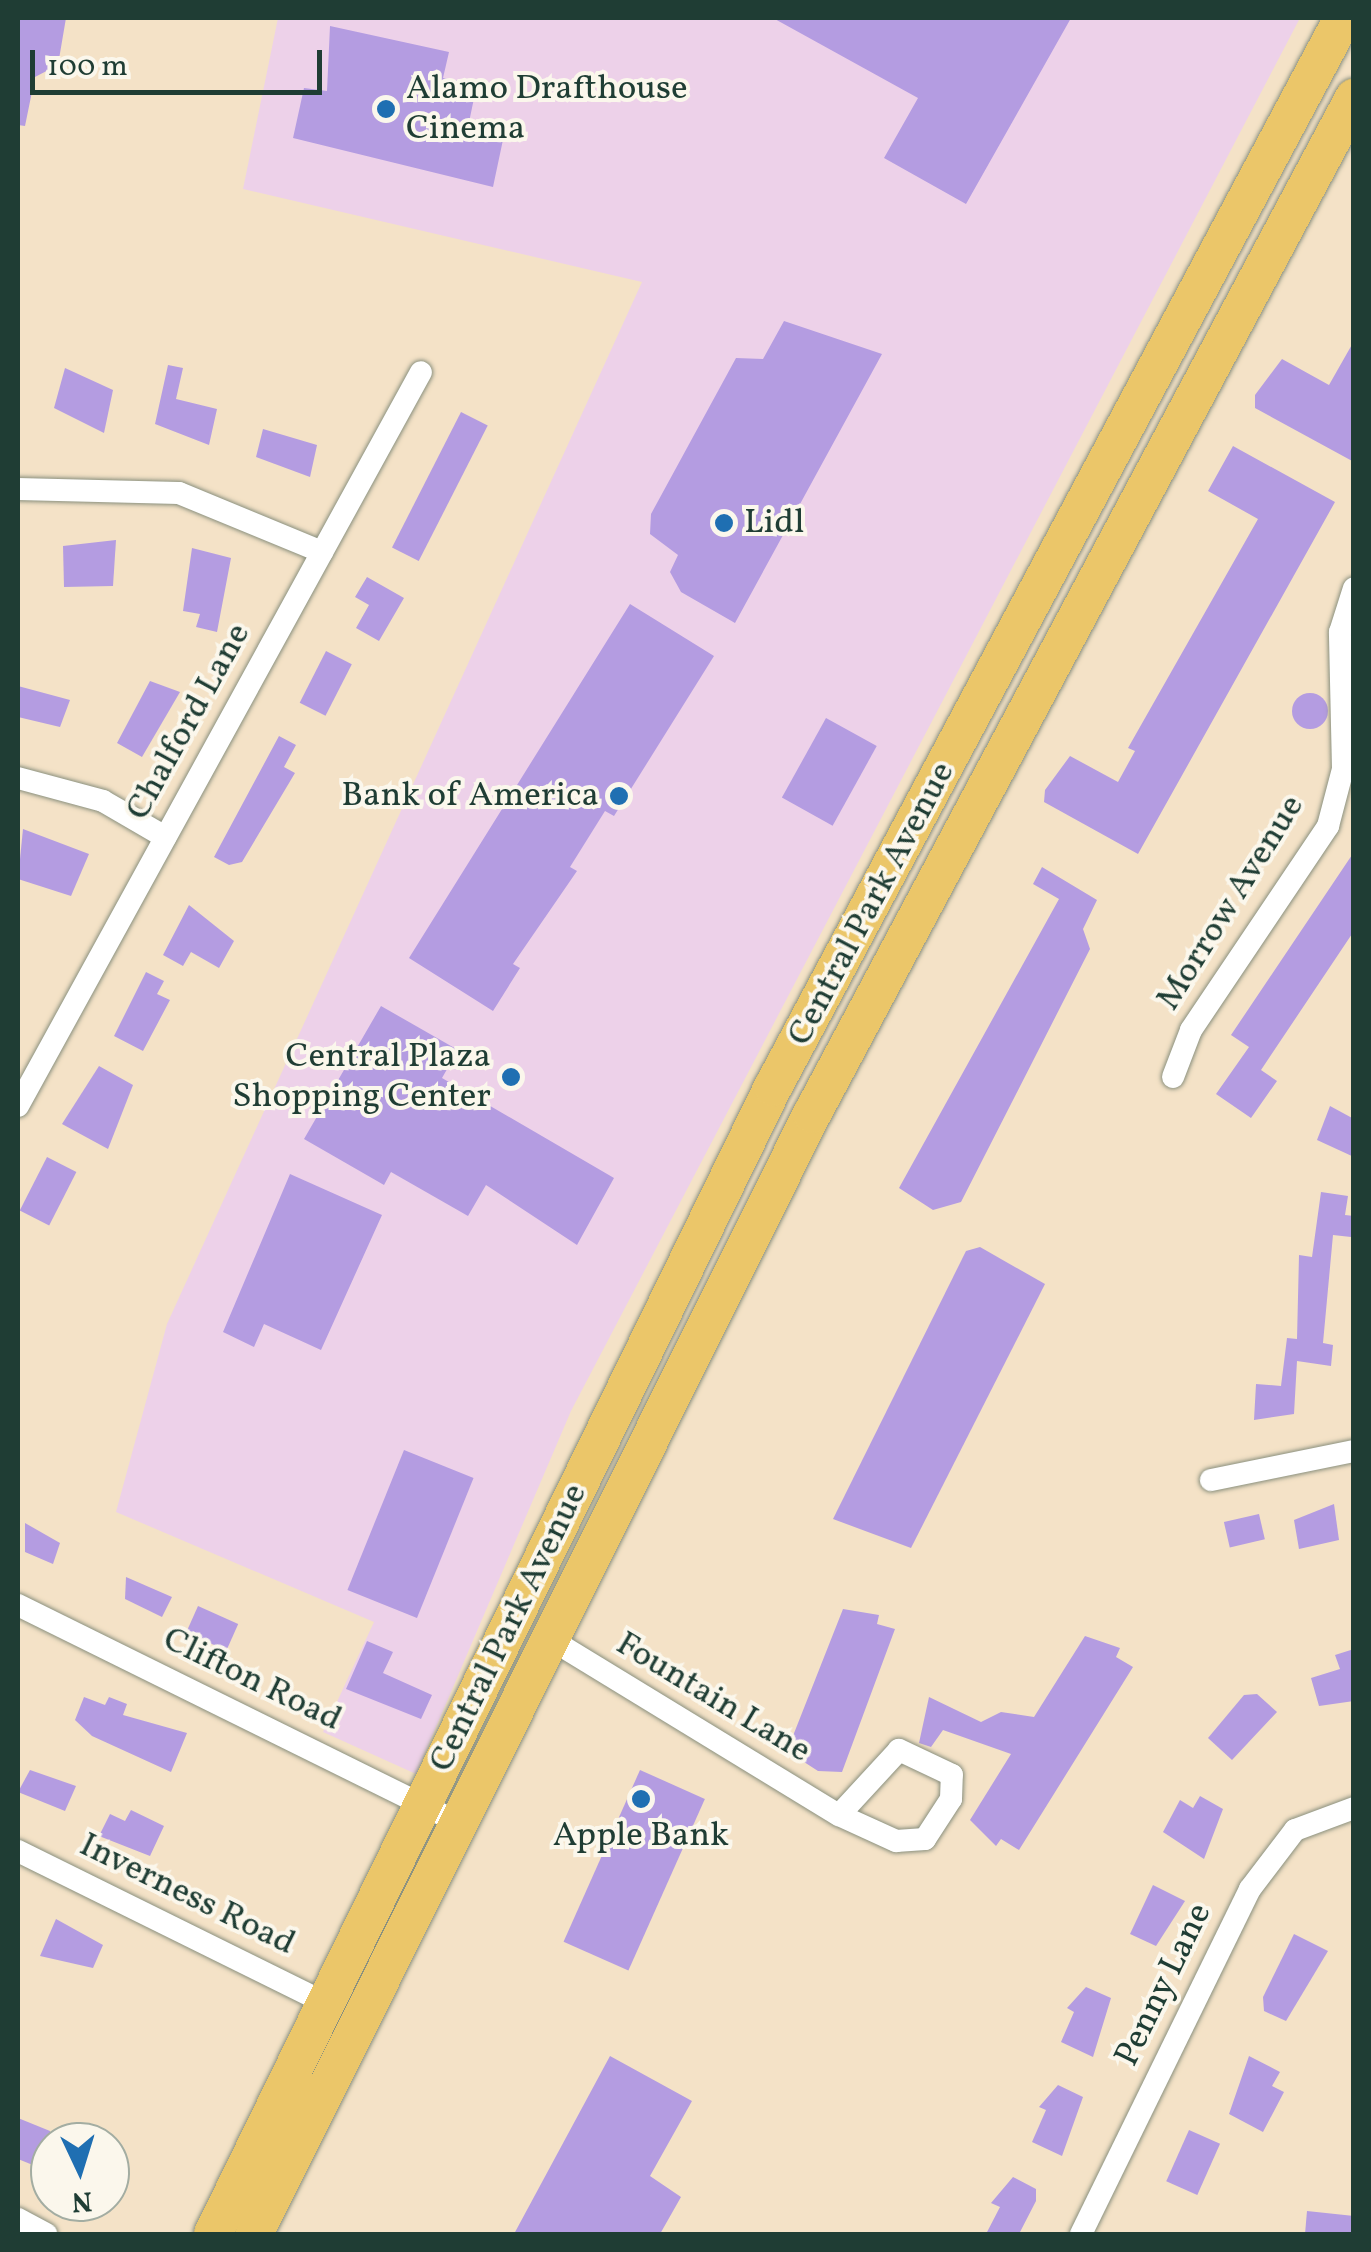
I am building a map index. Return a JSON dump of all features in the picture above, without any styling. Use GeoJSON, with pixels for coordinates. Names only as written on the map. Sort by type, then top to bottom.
{"type":"FeatureCollection","features":[{"type":"Feature","properties":{"kind":"main road","name":"Central Park Avenue"},"geometry":{"type":"LineString","coordinates":[[440,1812],[756,1121],[1147,396],[1344,18]]}},
{"type":"Feature","properties":{"kind":"main road","name":"Central Park Avenue"},"geometry":{"type":"LineString","coordinates":[[440,1812],[552,1640],[799,1140],[1182,428],[1354,98]]}},
{"type":"Feature","properties":{"kind":"main road"},"geometry":{"type":"LineString","coordinates":[[213,2234],[325,2002],[440,1812]]}},
{"type":"Feature","properties":{"kind":"main road"},"geometry":{"type":"LineString","coordinates":[[254,2234],[440,1812]]}},
{"type":"Feature","properties":{"kind":"street","name":"Chalford Lane"},"geometry":{"type":"LineString","coordinates":[[18,1106],[421,372]]}},
{"type":"Feature","properties":{"kind":"street"},"geometry":{"type":"LineString","coordinates":[[1147,396],[1182,428]]}},
{"type":"Feature","properties":{"kind":"street"},"geometry":{"type":"LineString","coordinates":[[18,489],[179,492],[322,552]]}},
{"type":"Feature","properties":{"kind":"street","name":"Morrow Avenue"},"geometry":{"type":"LineString","coordinates":[[1172,1077],[1191,1030],[1328,826],[1343,769],[1347,680],[1340,632],[1354,588]]}},
{"type":"Feature","properties":{"kind":"street"},"geometry":{"type":"LineString","coordinates":[[954,752],[994,776]]}},
{"type":"Feature","properties":{"kind":"street"},"geometry":{"type":"LineString","coordinates":[[18,778],[103,801],[165,837]]}},
{"type":"Feature","properties":{"kind":"street"},"geometry":{"type":"LineString","coordinates":[[756,1121],[799,1140]]}},
{"type":"Feature","properties":{"kind":"street"},"geometry":{"type":"LineString","coordinates":[[1211,1480],[1354,1451]]}},
{"type":"Feature","properties":{"kind":"street","name":"Clifton Road"},"geometry":{"type":"LineString","coordinates":[[18,1605],[440,1812]]}},
{"type":"Feature","properties":{"kind":"street","name":"Fountain Lane"},"geometry":{"type":"LineString","coordinates":[[552,1640],[839,1815],[896,1841],[925,1840],[950,1799],[952,1775],[899,1750],[839,1815]]}},
{"type":"Feature","properties":{"kind":"street","name":"Penny Lane"},"geometry":{"type":"LineString","coordinates":[[1081,2234],[1250,1889],[1295,1830],[1354,1808]]}},
{"type":"Feature","properties":{"kind":"street","name":"Inverness Road"},"geometry":{"type":"LineString","coordinates":[[18,1851],[325,2002]]}},
{"type":"Feature","properties":{"kind":"street"},"geometry":{"type":"LineString","coordinates":[[18,2220],[46,2234]]}},
{"type":"Feature","properties":{"kind":"shaded area","name":"Central Plaza Shopping Center"},"geometry":{"type":"Polygon","coordinates":[[[278,18],[1300,18],[571,1411],[416,1774],[323,1732],[374,1622],[116,1512],[167,1324],[642,282],[243,189],[278,18]]]}},
{"type":"Feature","properties":{"kind":"building"},"geometry":{"type":"Polygon","coordinates":[[[18,18],[66,18],[58,65],[35,77],[25,126],[18,125],[18,18]]]}},
{"type":"Feature","properties":{"kind":"building"},"geometry":{"type":"Polygon","coordinates":[[[773,18],[1071,18],[966,204],[884,158],[918,98],[773,18]]]}},
{"type":"Feature","properties":{"kind":"building","name":"Alamo Drafthouse Cinema"},"geometry":{"type":"Polygon","coordinates":[[[330,26],[449,52],[443,78],[477,84],[468,127],[504,135],[493,187],[293,138],[304,88],[327,91],[330,26]]]}},
{"type":"Feature","properties":{"kind":"building"},"geometry":{"type":"Polygon","coordinates":[[[784,321],[882,354],[735,623],[681,592],[670,572],[678,555],[650,534],[651,514],[736,358],[763,359],[784,321]]]}},
{"type":"Feature","properties":{"kind":"building"},"geometry":{"type":"Polygon","coordinates":[[[1354,341],[1354,462],[1255,408],[1255,395],[1282,359],[1329,385],[1354,341]]]}},
{"type":"Feature","properties":{"kind":"building"},"geometry":{"type":"Polygon","coordinates":[[[168,365],[183,368],[176,399],[217,409],[209,445],[155,424],[168,365]]]}},
{"type":"Feature","properties":{"kind":"building"},"geometry":{"type":"Polygon","coordinates":[[[65,368],[113,390],[104,433],[54,408],[65,368]]]}},
{"type":"Feature","properties":{"kind":"building"},"geometry":{"type":"Polygon","coordinates":[[[461,412],[488,426],[419,561],[392,547],[461,412]]]}},
{"type":"Feature","properties":{"kind":"building"},"geometry":{"type":"Polygon","coordinates":[[[263,429],[317,445],[310,477],[256,457],[263,429]]]}},
{"type":"Feature","properties":{"kind":"building"},"geometry":{"type":"Polygon","coordinates":[[[1233,446],[1335,502],[1138,854],[1044,802],[1045,790],[1070,756],[1118,782],[1135,751],[1128,748],[1258,519],[1208,491],[1233,446]]]}},
{"type":"Feature","properties":{"kind":"building"},"geometry":{"type":"Polygon","coordinates":[[[116,540],[113,586],[64,587],[63,546],[116,540]]]}},
{"type":"Feature","properties":{"kind":"building"},"geometry":{"type":"Polygon","coordinates":[[[192,548],[231,558],[217,632],[196,627],[200,614],[183,611],[192,548]]]}},
{"type":"Feature","properties":{"kind":"building"},"geometry":{"type":"Polygon","coordinates":[[[367,577],[404,598],[379,641],[356,628],[369,605],[355,597],[367,577]]]}},
{"type":"Feature","properties":{"kind":"building"},"geometry":{"type":"Polygon","coordinates":[[[630,604],[714,656],[614,816],[605,811],[570,867],[577,871],[513,964],[520,968],[493,1011],[409,958],[630,604]]]}},
{"type":"Feature","properties":{"kind":"building"},"geometry":{"type":"Polygon","coordinates":[[[326,651],[352,664],[326,716],[300,703],[326,651]]]}},
{"type":"Feature","properties":{"kind":"building"},"geometry":{"type":"Polygon","coordinates":[[[150,681],[180,692],[142,757],[117,743],[150,681]]]}},
{"type":"Feature","properties":{"kind":"building"},"geometry":{"type":"Polygon","coordinates":[[[18,686],[70,700],[60,727],[18,717],[18,686]]]}},
{"type":"Feature","properties":{"kind":"building"},"geometry":{"type":"Polygon","coordinates":[[[1310,693],[1323,698],[1328,711],[1323,724],[1310,729],[1297,724],[1292,711],[1297,698],[1310,693]]]}},
{"type":"Feature","properties":{"kind":"building"},"geometry":{"type":"Polygon","coordinates":[[[826,718],[877,746],[833,826],[782,798],[826,718]]]}},
{"type":"Feature","properties":{"kind":"building"},"geometry":{"type":"Polygon","coordinates":[[[279,736],[296,745],[284,767],[295,773],[242,862],[229,865],[214,857],[279,736]]]}},
{"type":"Feature","properties":{"kind":"building"},"geometry":{"type":"Polygon","coordinates":[[[23,829],[89,854],[71,896],[18,879],[23,829]]]}},
{"type":"Feature","properties":{"kind":"building"},"geometry":{"type":"Polygon","coordinates":[[[1354,852],[1354,931],[1261,1070],[1277,1081],[1251,1118],[1216,1094],[1249,1047],[1231,1035],[1354,852]]]}},
{"type":"Feature","properties":{"kind":"building"},"geometry":{"type":"Polygon","coordinates":[[[1042,867],[1097,900],[1083,929],[1090,949],[961,1202],[933,1210],[899,1188],[1059,899],[1033,884],[1042,867]]]}},
{"type":"Feature","properties":{"kind":"building"},"geometry":{"type":"Polygon","coordinates":[[[189,905],[234,941],[219,968],[191,952],[183,966],[163,955],[189,905]]]}},
{"type":"Feature","properties":{"kind":"building"},"geometry":{"type":"Polygon","coordinates":[[[146,972],[164,981],[157,994],[170,1000],[143,1051],[114,1036],[146,972]]]}},
{"type":"Feature","properties":{"kind":"building"},"geometry":{"type":"Polygon","coordinates":[[[381,1006],[458,1050],[442,1078],[614,1178],[577,1245],[486,1185],[468,1216],[391,1172],[384,1185],[304,1139],[381,1006]]]}},
{"type":"Feature","properties":{"kind":"building"},"geometry":{"type":"Polygon","coordinates":[[[99,1066],[133,1085],[108,1149],[62,1124],[99,1066]]]}},
{"type":"Feature","properties":{"kind":"building"},"geometry":{"type":"Polygon","coordinates":[[[1330,1106],[1354,1119],[1354,1157],[1317,1140],[1330,1106]]]}},
{"type":"Feature","properties":{"kind":"building"},"geometry":{"type":"Polygon","coordinates":[[[47,1157],[76,1172],[49,1225],[20,1210],[47,1157]]]}},
{"type":"Feature","properties":{"kind":"building"},"geometry":{"type":"Polygon","coordinates":[[[290,1174],[382,1215],[321,1350],[264,1324],[254,1347],[223,1332],[290,1174]]]}},
{"type":"Feature","properties":{"kind":"building"},"geometry":{"type":"Polygon","coordinates":[[[1321,1192],[1348,1196],[1345,1215],[1354,1216],[1351,1237],[1333,1235],[1323,1343],[1333,1345],[1331,1366],[1297,1361],[1294,1414],[1254,1420],[1256,1384],[1281,1386],[1287,1338],[1297,1339],[1299,1255],[1312,1257],[1321,1192]]]}},
{"type":"Feature","properties":{"kind":"building"},"geometry":{"type":"Polygon","coordinates":[[[980,1247],[1045,1284],[911,1548],[833,1519],[966,1251],[980,1247]]]}},
{"type":"Feature","properties":{"kind":"building"},"geometry":{"type":"Polygon","coordinates":[[[404,1450],[474,1478],[417,1618],[347,1590],[404,1450]]]}},
{"type":"Feature","properties":{"kind":"building"},"geometry":{"type":"Polygon","coordinates":[[[1334,1504],[1339,1540],[1299,1549],[1294,1520],[1334,1504]]]}},
{"type":"Feature","properties":{"kind":"building"},"geometry":{"type":"Polygon","coordinates":[[[1259,1514],[1265,1539],[1230,1547],[1224,1522],[1259,1514]]]}},
{"type":"Feature","properties":{"kind":"building"},"geometry":{"type":"Polygon","coordinates":[[[25,1523],[60,1543],[53,1564],[25,1552],[25,1523]]]}},
{"type":"Feature","properties":{"kind":"building"},"geometry":{"type":"Polygon","coordinates":[[[126,1577],[172,1597],[162,1617],[125,1599],[126,1577]]]}},
{"type":"Feature","properties":{"kind":"building"},"geometry":{"type":"Polygon","coordinates":[[[198,1606],[238,1624],[226,1650],[186,1632],[198,1606]]]}},
{"type":"Feature","properties":{"kind":"building"},"geometry":{"type":"Polygon","coordinates":[[[843,1609],[879,1615],[877,1624],[895,1629],[842,1772],[818,1771],[787,1751],[843,1609]]]}},
{"type":"Feature","properties":{"kind":"building"},"geometry":{"type":"Polygon","coordinates":[[[1085,1636],[1120,1648],[1116,1657],[1133,1667],[1019,1850],[1001,1839],[996,1846],[970,1820],[1011,1754],[943,1730],[931,1747],[919,1743],[929,1697],[981,1722],[1001,1712],[1034,1717],[1085,1636]]]}},
{"type":"Feature","properties":{"kind":"building"},"geometry":{"type":"Polygon","coordinates":[[[367,1641],[393,1652],[383,1673],[432,1695],[421,1719],[346,1689],[367,1641]]]}},
{"type":"Feature","properties":{"kind":"building"},"geometry":{"type":"Polygon","coordinates":[[[1354,1649],[1354,1701],[1319,1706],[1311,1678],[1340,1669],[1335,1655],[1354,1649]]]}},
{"type":"Feature","properties":{"kind":"building"},"geometry":{"type":"Polygon","coordinates":[[[1257,1694],[1277,1712],[1232,1760],[1208,1738],[1244,1695],[1257,1694]]]}},
{"type":"Feature","properties":{"kind":"building"},"geometry":{"type":"Polygon","coordinates":[[[84,1697],[105,1705],[109,1697],[127,1704],[123,1715],[187,1733],[171,1772],[92,1736],[75,1720],[84,1697]]]}},
{"type":"Feature","properties":{"kind":"building"},"geometry":{"type":"Polygon","coordinates":[[[30,1770],[76,1786],[65,1811],[18,1792],[30,1770]]]}},
{"type":"Feature","properties":{"kind":"building"},"geometry":{"type":"Polygon","coordinates":[[[640,1770],[705,1799],[628,1971],[564,1942],[640,1770]]]}},
{"type":"Feature","properties":{"kind":"building"},"geometry":{"type":"Polygon","coordinates":[[[1200,1796],[1223,1809],[1204,1859],[1163,1832],[1180,1800],[1193,1808],[1200,1796]]]}},
{"type":"Feature","properties":{"kind":"building"},"geometry":{"type":"Polygon","coordinates":[[[131,1810],[164,1826],[150,1856],[99,1836],[110,1814],[125,1821],[131,1810]]]}},
{"type":"Feature","properties":{"kind":"building"},"geometry":{"type":"Polygon","coordinates":[[[1153,1885],[1185,1901],[1156,1946],[1130,1934],[1153,1885]]]}},
{"type":"Feature","properties":{"kind":"building"},"geometry":{"type":"Polygon","coordinates":[[[56,1919],[103,1945],[93,1968],[40,1956],[56,1919]]]}},
{"type":"Feature","properties":{"kind":"building"},"geometry":{"type":"Polygon","coordinates":[[[1294,1934],[1328,1951],[1286,2021],[1264,2011],[1263,1997],[1294,1934]]]}},
{"type":"Feature","properties":{"kind":"building"},"geometry":{"type":"Polygon","coordinates":[[[1086,1987],[1111,1998],[1093,2057],[1061,2042],[1074,2012],[1067,2008],[1086,1987]]]}},
{"type":"Feature","properties":{"kind":"building"},"geometry":{"type":"Polygon","coordinates":[[[610,2056],[692,2101],[650,2176],[681,2197],[660,2234],[514,2234],[610,2056]]]}},
{"type":"Feature","properties":{"kind":"building"},"geometry":{"type":"Polygon","coordinates":[[[1249,2056],[1280,2072],[1272,2086],[1284,2092],[1263,2132],[1229,2114],[1249,2056]]]}},
{"type":"Feature","properties":{"kind":"building"},"geometry":{"type":"Polygon","coordinates":[[[1058,2085],[1083,2097],[1062,2156],[1032,2142],[1046,2110],[1039,2107],[1058,2085]]]}},
{"type":"Feature","properties":{"kind":"building"},"geometry":{"type":"Polygon","coordinates":[[[18,2118],[30,2123],[30,2164],[18,2159],[18,2118]]]}},
{"type":"Feature","properties":{"kind":"building"},"geometry":{"type":"Polygon","coordinates":[[[1189,2130],[1220,2144],[1197,2195],[1166,2181],[1189,2130]]]}},
{"type":"Feature","properties":{"kind":"building"},"geometry":{"type":"Polygon","coordinates":[[[1013,2177],[1036,2189],[1036,2201],[1019,2234],[986,2234],[1000,2207],[991,2203],[1013,2177]]]}},
{"type":"Feature","properties":{"kind":"building"},"geometry":{"type":"Polygon","coordinates":[[[1307,2211],[1354,2216],[1354,2234],[1305,2234],[1307,2211]]]}},
{"type":"Feature","properties":{"kind":"place","name":"Alamo Drafthouse Cinema"},"geometry":{"type":"Point","coordinates":[386,109]}},
{"type":"Feature","properties":{"kind":"place","name":"Lidl"},"geometry":{"type":"Point","coordinates":[724,523]}},
{"type":"Feature","properties":{"kind":"place","name":"Bank of America"},"geometry":{"type":"Point","coordinates":[619,796]}},
{"type":"Feature","properties":{"kind":"place","name":"Central Plaza Shopping Center"},"geometry":{"type":"Point","coordinates":[511,1077]}},
{"type":"Feature","properties":{"kind":"place","name":"Apple Bank"},"geometry":{"type":"Point","coordinates":[641,1799]}}]}
